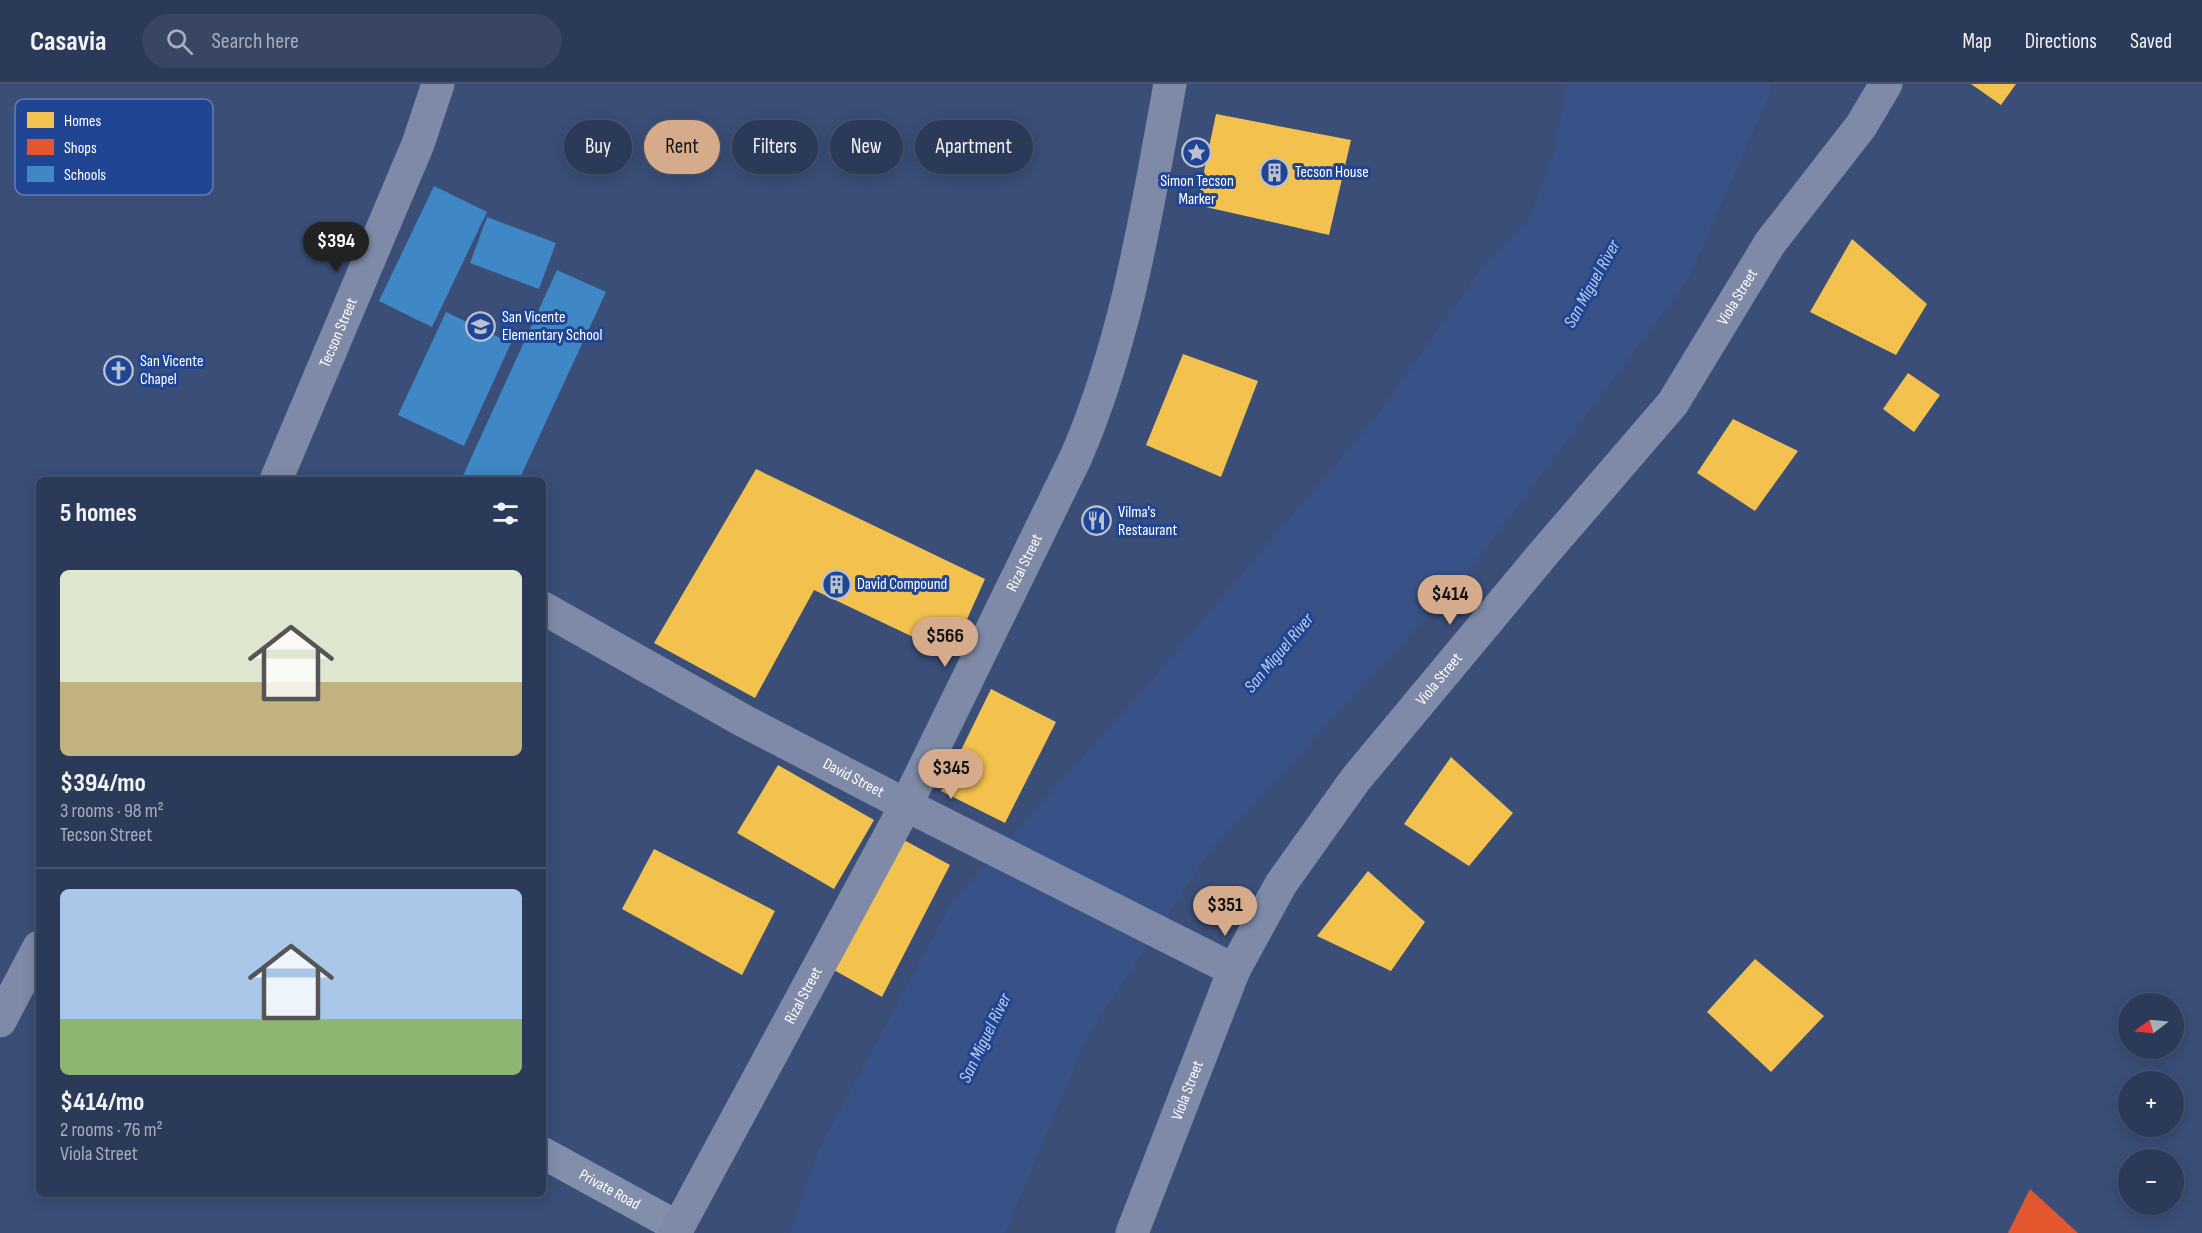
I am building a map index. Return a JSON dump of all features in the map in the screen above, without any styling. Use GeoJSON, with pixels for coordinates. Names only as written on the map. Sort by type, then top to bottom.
{"type":"FeatureCollection","features":[{"type":"Feature","properties":{"kind":"street","name":"Tecson Street"},"geometry":{"type":"LineString","coordinates":[[289,476],[418,144],[438,84]]}},
{"type":"Feature","properties":{"kind":"street","name":"Rizal Street"},"geometry":{"type":"LineString","coordinates":[[676,1230],[906,806],[1047,518],[1096,411],[1134,273],[1170,84]]}},
{"type":"Feature","properties":{"kind":"street","name":"Viola Street"},"geometry":{"type":"LineString","coordinates":[[1132,1233],[1234,970],[1281,884],[1355,780],[1544,553],[1673,403],[1770,243],[1861,126],[1886,84]]}},
{"type":"Feature","properties":{"kind":"street","name":"David Street"},"geometry":{"type":"LineString","coordinates":[[546,610],[744,721],[906,806],[1234,970]]}},
{"type":"Feature","properties":{"kind":"street"},"geometry":{"type":"LineString","coordinates":[[0,1021],[36,953]]}},
{"type":"Feature","properties":{"kind":"street","name":"Private Road"},"geometry":{"type":"LineString","coordinates":[[546,1155],[676,1230]]}},
{"type":"Feature","properties":{"kind":"water","name":"San Miguel River"},"geometry":{"type":"Polygon","coordinates":[[[1567,84],[1770,84],[1770,93],[1688,280],[1467,573],[1210,851],[1087,1037],[1005,1233],[790,1233],[819,1149],[952,902],[1145,688],[1376,417],[1482,268],[1529,219],[1554,152],[1567,84]]]}},
{"type":"Feature","properties":{"kind":"building: Homes"},"geometry":{"type":"Polygon","coordinates":[[[1971,84],[2016,84],[2001,105],[1971,84]]]}},
{"type":"Feature","properties":{"kind":"building: Homes","name":"Tecson House"},"geometry":{"type":"Polygon","coordinates":[[[1216,114],[1351,140],[1329,235],[1197,205],[1216,114]]]}},
{"type":"Feature","properties":{"kind":"building: Homes"},"geometry":{"type":"Polygon","coordinates":[[[1852,239],[1927,304],[1896,355],[1810,312],[1852,239]]]}},
{"type":"Feature","properties":{"kind":"building: Homes"},"geometry":{"type":"Polygon","coordinates":[[[1183,354],[1258,381],[1221,477],[1146,445],[1183,354]]]}},
{"type":"Feature","properties":{"kind":"building: Homes"},"geometry":{"type":"Polygon","coordinates":[[[1908,373],[1940,395],[1914,432],[1883,409],[1908,373]]]}},
{"type":"Feature","properties":{"kind":"building: Homes"},"geometry":{"type":"Polygon","coordinates":[[[1733,419],[1798,451],[1755,511],[1697,473],[1733,419]]]}},
{"type":"Feature","properties":{"kind":"building: Homes","name":"David Compound"},"geometry":{"type":"Polygon","coordinates":[[[756,469],[985,579],[951,655],[814,590],[755,698],[654,643],[756,469]]]}},
{"type":"Feature","properties":{"kind":"building: Homes"},"geometry":{"type":"Polygon","coordinates":[[[991,689],[1056,722],[1005,823],[941,791],[991,689]]]}},
{"type":"Feature","properties":{"kind":"building: Homes"},"geometry":{"type":"Polygon","coordinates":[[[1451,757],[1513,813],[1469,866],[1404,824],[1451,757]]]}},
{"type":"Feature","properties":{"kind":"building: Homes"},"geometry":{"type":"Polygon","coordinates":[[[778,765],[874,820],[834,889],[737,833],[778,765]]]}},
{"type":"Feature","properties":{"kind":"building: Homes"},"geometry":{"type":"Polygon","coordinates":[[[904,840],[950,865],[882,997],[834,970],[904,840]]]}},
{"type":"Feature","properties":{"kind":"building: Homes"},"geometry":{"type":"Polygon","coordinates":[[[654,849],[775,911],[742,975],[622,909],[654,849]]]}},
{"type":"Feature","properties":{"kind":"building: Homes"},"geometry":{"type":"Polygon","coordinates":[[[1368,871],[1425,922],[1391,971],[1317,936],[1368,871]]]}},
{"type":"Feature","properties":{"kind":"building: Homes"},"geometry":{"type":"Polygon","coordinates":[[[1755,959],[1824,1016],[1771,1072],[1707,1012],[1755,959]]]}},
{"type":"Feature","properties":{"kind":"building: Shops"},"geometry":{"type":"Polygon","coordinates":[[[2030,1189],[2078,1233],[2008,1233],[2030,1189]]]}},
{"type":"Feature","properties":{"kind":"building: Schools"},"geometry":{"type":"Polygon","coordinates":[[[434,186],[487,212],[432,327],[379,301],[434,186]]]}},
{"type":"Feature","properties":{"kind":"building: Schools"},"geometry":{"type":"Polygon","coordinates":[[[487,217],[556,243],[539,289],[470,263],[487,217]]]}},
{"type":"Feature","properties":{"kind":"building: Schools"},"geometry":{"type":"Polygon","coordinates":[[[557,270],[606,292],[520,477],[462,477],[557,270]]]}},
{"type":"Feature","properties":{"kind":"building: Schools"},"geometry":{"type":"Polygon","coordinates":[[[446,312],[511,343],[464,446],[398,415],[446,312]]]}},
{"type":"Feature","properties":{"kind":"place","name":"Simon Tecson Marker"},"geometry":{"type":"Point","coordinates":[1197,153]}},
{"type":"Feature","properties":{"kind":"place","name":"Tecson House"},"geometry":{"type":"Point","coordinates":[1274,172]}},
{"type":"Feature","properties":{"kind":"place","name":"San Vicente Elementary School"},"geometry":{"type":"Point","coordinates":[481,326]}},
{"type":"Feature","properties":{"kind":"place","name":"San Vicente Chapel"},"geometry":{"type":"Point","coordinates":[119,370]}},
{"type":"Feature","properties":{"kind":"place","name":"Vilma's Restaurant"},"geometry":{"type":"Point","coordinates":[1097,521]}},
{"type":"Feature","properties":{"kind":"place","name":"David Compound"},"geometry":{"type":"Point","coordinates":[836,584]}}]}
